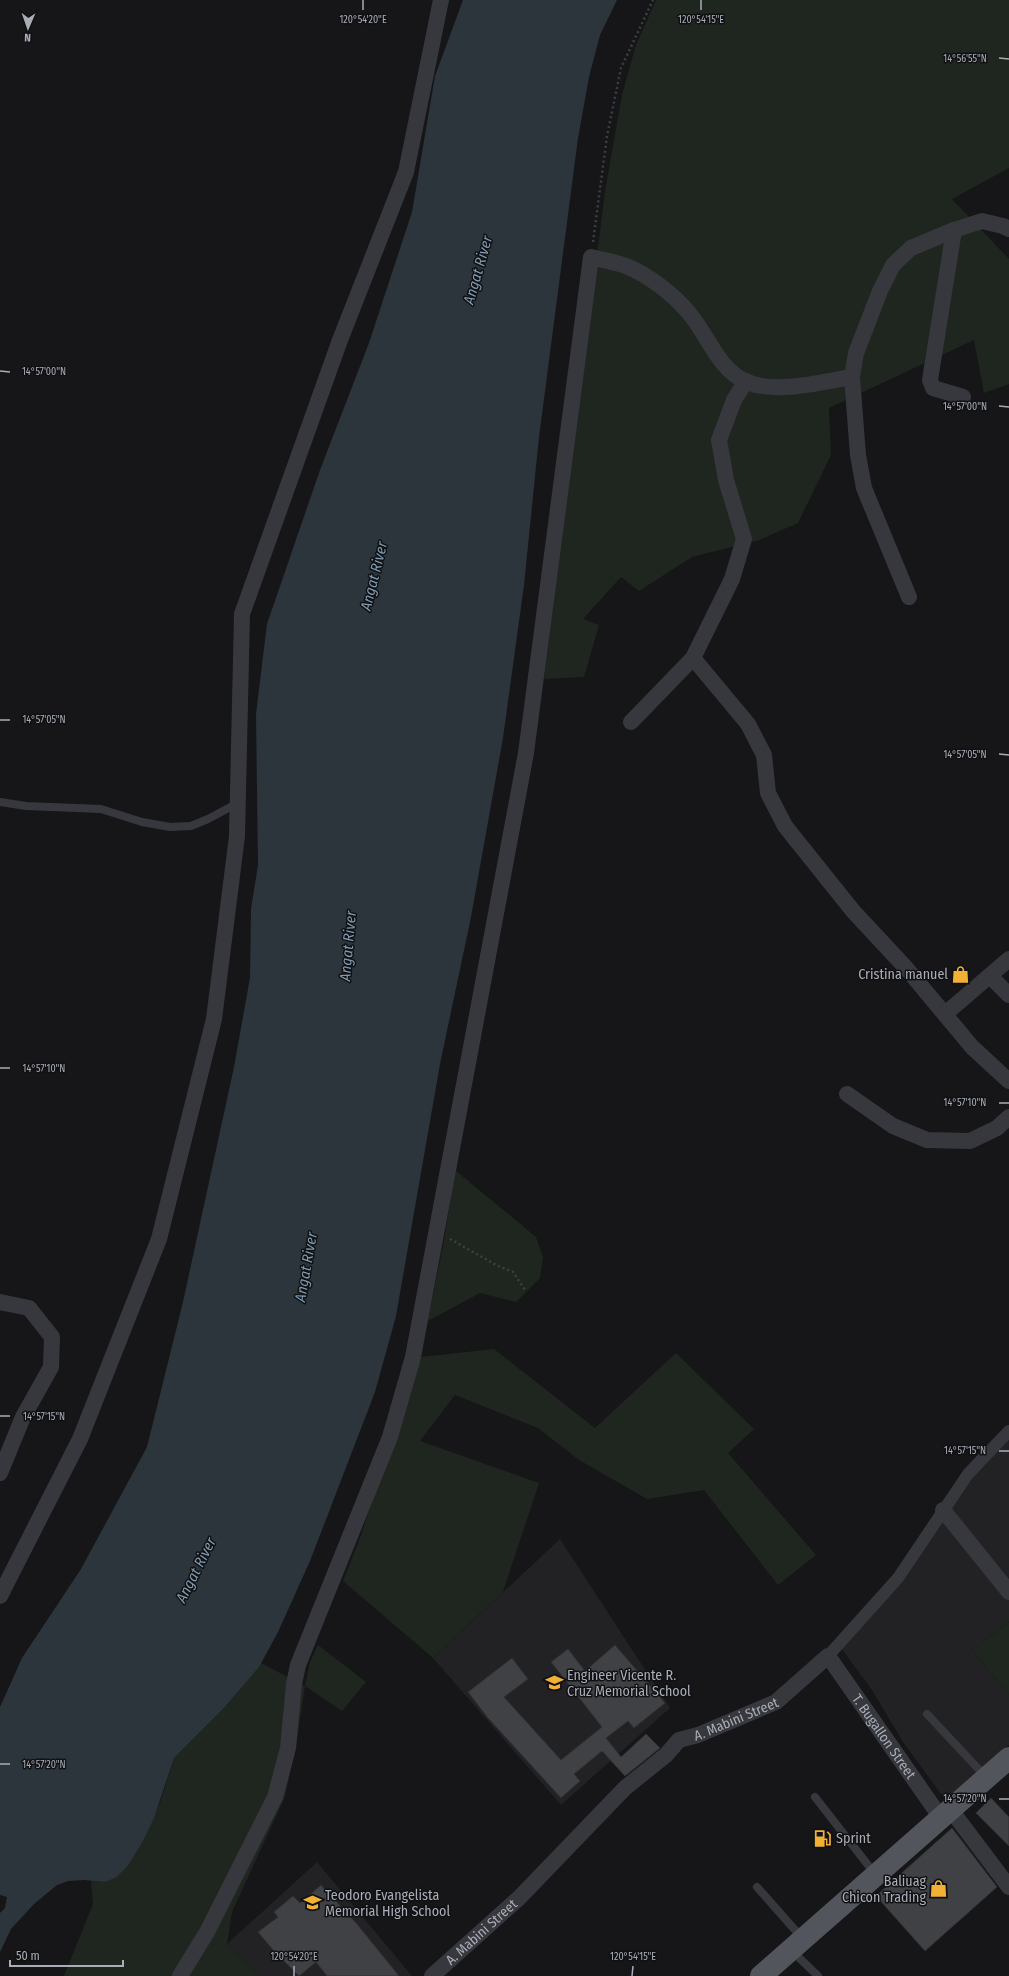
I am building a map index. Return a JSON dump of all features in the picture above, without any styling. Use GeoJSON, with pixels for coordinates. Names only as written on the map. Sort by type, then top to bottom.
{"type":"FeatureCollection","features":[{"type":"Feature","properties":{"kind":"main road"},"geometry":{"type":"LineString","coordinates":[[761,1976],[875,1874],[1009,1758]]}},
{"type":"Feature","properties":{"kind":"street"},"geometry":{"type":"LineString","coordinates":[[0,1596],[80,1438],[158,1239],[214,1019],[237,836],[242,614],[340,340],[406,172],[440,0]]}},
{"type":"Feature","properties":{"kind":"street"},"geometry":{"type":"LineString","coordinates":[[909,597],[864,488],[858,455],[852,377],[856,353],[880,291],[893,265],[911,248],[954,230],[982,221],[1009,229]]}},
{"type":"Feature","properties":{"kind":"street"},"geometry":{"type":"LineString","coordinates":[[954,230],[930,380],[933,388],[963,397]]}},
{"type":"Feature","properties":{"kind":"street"},"geometry":{"type":"LineString","coordinates":[[180,1976],[207,1932],[275,1797],[288,1748],[294,1684],[298,1665],[390,1437],[413,1357],[526,753],[591,257],[627,266],[652,281],[673,297],[689,313],[719,358],[730,370],[746,381],[764,386],[791,386],[852,377]]}},
{"type":"Feature","properties":{"kind":"street"},"geometry":{"type":"LineString","coordinates":[[631,722],[692,658],[732,579],[744,539],[726,480],[719,440],[734,400],[746,381]]}},
{"type":"Feature","properties":{"kind":"street"},"geometry":{"type":"LineString","coordinates":[[692,658],[748,724],[764,754],[768,793],[785,826],[853,911],[907,969],[972,1047],[1009,1081]]}},
{"type":"Feature","properties":{"kind":"street"},"geometry":{"type":"LineString","coordinates":[[945,1014],[1009,959]]}},
{"type":"Feature","properties":{"kind":"street"},"geometry":{"type":"LineString","coordinates":[[990,976],[1009,995]]}},
{"type":"Feature","properties":{"kind":"street"},"geometry":{"type":"LineString","coordinates":[[847,1094],[893,1126],[927,1140],[970,1141],[997,1128],[1009,1117]]}},
{"type":"Feature","properties":{"kind":"street"},"geometry":{"type":"LineString","coordinates":[[0,1302],[29,1308],[52,1336],[51,1367],[23,1418],[0,1472]]}},
{"type":"Feature","properties":{"kind":"street","name":"A. Mabini Street"},"geometry":{"type":"LineString","coordinates":[[432,1976],[524,1893],[625,1788],[666,1755],[679,1740],[698,1735],[776,1702],[828,1656],[898,1578],[914,1557],[943,1510],[968,1474],[1009,1431]]}},
{"type":"Feature","properties":{"kind":"street"},"geometry":{"type":"LineString","coordinates":[[943,1510],[1009,1592]]}},
{"type":"Feature","properties":{"kind":"street","name":"T. Bugallon Street"},"geometry":{"type":"LineString","coordinates":[[828,1656],[946,1814],[1009,1887]]}},
{"type":"Feature","properties":{"kind":"lane"},"geometry":{"type":"LineString","coordinates":[[0,802],[26,806],[101,809],[142,822],[170,827],[191,826],[238,803]]}},
{"type":"Feature","properties":{"kind":"lane"},"geometry":{"type":"LineString","coordinates":[[927,1714],[986,1778]]}},
{"type":"Feature","properties":{"kind":"lane"},"geometry":{"type":"LineString","coordinates":[[815,1797],[875,1874]]}},
{"type":"Feature","properties":{"kind":"lane"},"geometry":{"type":"LineString","coordinates":[[757,1887],[795,1930],[797,1943],[818,1976]]}},
{"type":"Feature","properties":{"kind":"path"},"geometry":{"type":"LineString","coordinates":[[591,257],[607,136],[621,68],[653,0]]}},
{"type":"Feature","properties":{"kind":"path"},"geometry":{"type":"LineString","coordinates":[[437,1231],[496,1265],[513,1272],[525,1290]]}},
{"type":"Feature","properties":{"kind":"shaded area"},"geometry":{"type":"Polygon","coordinates":[[[656,0],[1009,0],[1009,168],[952,199],[1009,259],[1009,384],[984,393],[974,340],[829,408],[831,455],[798,523],[759,540],[692,557],[639,591],[621,577],[583,619],[599,625],[584,677],[544,679],[605,191],[622,95],[636,45],[656,0]]]}},
{"type":"Feature","properties":{"kind":"shaded area"},"geometry":{"type":"Polygon","coordinates":[[[455,1170],[536,1237],[543,1257],[540,1278],[516,1302],[480,1293],[428,1321],[445,1235],[455,1170]]]}},
{"type":"Feature","properties":{"kind":"shaded area"},"geometry":{"type":"Polygon","coordinates":[[[494,1349],[595,1428],[676,1353],[754,1429],[728,1453],[816,1555],[778,1585],[704,1490],[647,1499],[579,1460],[538,1428],[455,1395],[420,1441],[539,1483],[503,1592],[433,1658],[343,1581],[360,1538],[421,1357],[494,1349]]]}},
{"type":"Feature","properties":{"kind":"shaded area"},"geometry":{"type":"Polygon","coordinates":[[[1009,1437],[1009,1622],[972,1650],[1009,1694],[1009,1745],[947,1802],[903,1742],[872,1690],[841,1648],[972,1475],[1009,1437]]]}},
{"type":"Feature","properties":{"kind":"shaded area","name":"Engineer Vicente R. Cruz Memorial School"},"geometry":{"type":"Polygon","coordinates":[[[560,1539],[670,1708],[561,1805],[433,1658],[560,1539]]]}},
{"type":"Feature","properties":{"kind":"shaded area"},"geometry":{"type":"Polygon","coordinates":[[[1009,1622],[1009,1694],[972,1650],[1009,1622]]]}},
{"type":"Feature","properties":{"kind":"shaded area"},"geometry":{"type":"Polygon","coordinates":[[[318,1645],[366,1682],[342,1711],[305,1686],[310,1662],[318,1645]]]}},
{"type":"Feature","properties":{"kind":"shaded area"},"geometry":{"type":"Polygon","coordinates":[[[261,1663],[305,1686],[296,1746],[285,1797],[232,1912],[227,1944],[260,1976],[64,1976],[93,1904],[91,1881],[105,1882],[143,1841],[161,1800],[174,1758],[224,1708],[261,1663]]]}},
{"type":"Feature","properties":{"kind":"shaded area","name":"Teodoro Evangelista Memorial High School"},"geometry":{"type":"Polygon","coordinates":[[[317,1862],[412,1976],[260,1976],[227,1944],[317,1862]]]}},
{"type":"Feature","properties":{"kind":"water","name":"Angat River"},"geometry":{"type":"Polygon","coordinates":[[[463,0],[617,0],[600,35],[589,77],[578,138],[539,437],[524,585],[503,738],[471,917],[440,1064],[396,1316],[375,1392],[310,1561],[278,1632],[259,1667],[224,1708],[174,1758],[154,1818],[143,1841],[129,1864],[117,1877],[105,1882],[84,1880],[68,1881],[57,1885],[34,1904],[11,1929],[0,1952],[0,1913],[5,1908],[7,1897],[0,1895],[0,1707],[22,1658],[81,1569],[147,1447],[183,1302],[234,1067],[250,978],[251,909],[258,865],[256,714],[267,624],[320,470],[369,343],[412,212],[435,76],[463,0]]]}},
{"type":"Feature","properties":{"kind":"building"},"geometry":{"type":"Polygon","coordinates":[[[615,1645],[665,1703],[634,1728],[628,1721],[606,1738],[621,1757],[646,1734],[660,1748],[625,1776],[602,1751],[574,1774],[580,1781],[561,1798],[488,1718],[468,1692],[512,1658],[528,1679],[504,1697],[561,1760],[602,1727],[551,1662],[568,1649],[585,1671],[615,1645]]]}},
{"type":"Feature","properties":{"kind":"building"},"geometry":{"type":"Polygon","coordinates":[[[991,1798],[1009,1817],[1009,1846],[976,1813],[991,1798]]]}},
{"type":"Feature","properties":{"kind":"building","name":"Baliuag Chicon Trading"},"geometry":{"type":"Polygon","coordinates":[[[952,1828],[997,1887],[925,1951],[876,1896],[952,1828]]]}},
{"type":"Feature","properties":{"kind":"building","name":"Teodoro Evangelista Memorial High School"},"geometry":{"type":"Polygon","coordinates":[[[321,1885],[357,1924],[399,1976],[327,1976],[316,1962],[299,1976],[274,1951],[258,1932],[278,1917],[274,1912],[293,1896],[300,1903],[321,1885]]]}},
{"type":"Feature","properties":{"kind":"place","name":"Cristina manuel"},"geometry":{"type":"Point","coordinates":[961,974]}},
{"type":"Feature","properties":{"kind":"place","name":"Engineer Vicente R. Cruz Memorial School"},"geometry":{"type":"Point","coordinates":[554,1683]}},
{"type":"Feature","properties":{"kind":"place","name":"Sprint"},"geometry":{"type":"Point","coordinates":[823,1838]}},
{"type":"Feature","properties":{"kind":"place","name":"Baliuag Chicon Trading"},"geometry":{"type":"Point","coordinates":[939,1889]}},
{"type":"Feature","properties":{"kind":"place","name":"Teodoro Evangelista Memorial High School"},"geometry":{"type":"Point","coordinates":[312,1903]}}]}
